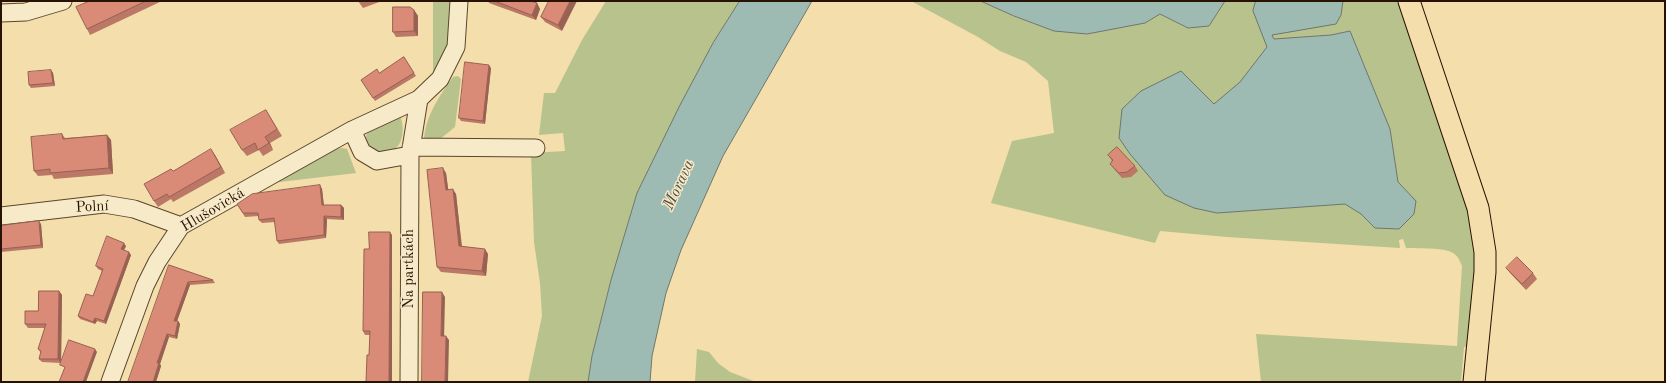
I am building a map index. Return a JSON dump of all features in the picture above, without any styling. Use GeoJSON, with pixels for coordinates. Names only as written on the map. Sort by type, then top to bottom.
{"type":"FeatureCollection","features":[{"type":"Feature","properties":{"kind":"main road"},"geometry":{"type":"LineString","coordinates":[[1409,1],[1478,208],[1485,252],[1485,272],[1474,382]]}},
{"type":"Feature","properties":{"kind":"street"},"geometry":{"type":"LineString","coordinates":[[1,13],[26,12],[63,1]]}},
{"type":"Feature","properties":{"kind":"street","name":"Hlušovická"},"geometry":{"type":"LineString","coordinates":[[110,382],[145,286],[157,262],[180,226],[352,130],[419,98],[440,79],[456,47],[459,1]]}},
{"type":"Feature","properties":{"kind":"street","name":"Na partkách"},"geometry":{"type":"LineString","coordinates":[[409,382],[410,151],[419,98]]}},
{"type":"Feature","properties":{"kind":"street"},"geometry":{"type":"LineString","coordinates":[[352,130],[362,152],[376,161],[410,151],[536,148]]}},
{"type":"Feature","properties":{"kind":"street","name":"Polní"},"geometry":{"type":"LineString","coordinates":[[1,216],[104,204],[134,209],[180,226]]}},
{"type":"Feature","properties":{"kind":"green space"},"geometry":{"type":"Polygon","coordinates":[[[433,1],[451,1],[447,47],[433,73],[433,1]]]}},
{"type":"Feature","properties":{"kind":"green space"},"geometry":{"type":"Polygon","coordinates":[[[606,1],[740,1],[713,43],[637,193],[611,280],[592,356],[588,382],[528,382],[542,316],[540,283],[534,242],[531,153],[565,151],[563,133],[539,135],[544,93],[555,93],[582,40],[606,1]]]}},
{"type":"Feature","properties":{"kind":"green space"},"geometry":{"type":"Polygon","coordinates":[[[911,1],[981,1],[1014,16],[1054,31],[1145,23],[1160,14],[1188,28],[1209,26],[1225,1],[1400,1],[1470,214],[1477,270],[1468,346],[1464,347],[1461,382],[1261,382],[1256,334],[1457,346],[1462,266],[1460,260],[1449,251],[1406,248],[1403,239],[1399,240],[1400,248],[1227,237],[1160,231],[1155,243],[991,203],[1012,141],[1054,133],[1048,81],[1026,62],[1000,51],[978,37],[911,1]]]}},
{"type":"Feature","properties":{"kind":"green space"},"geometry":{"type":"Polygon","coordinates":[[[458,76],[461,79],[455,127],[440,139],[424,139],[425,130],[434,106],[453,77],[458,76]]]}},
{"type":"Feature","properties":{"kind":"green space"},"geometry":{"type":"Polygon","coordinates":[[[394,116],[401,118],[403,131],[401,140],[397,147],[393,150],[377,154],[365,144],[367,133],[374,126],[394,116]]]}},
{"type":"Feature","properties":{"kind":"green space"},"geometry":{"type":"Polygon","coordinates":[[[333,149],[347,149],[356,173],[271,183],[333,149]]]}},
{"type":"Feature","properties":{"kind":"green space"},"geometry":{"type":"Polygon","coordinates":[[[697,349],[709,352],[718,363],[730,372],[756,382],[695,382],[697,349]]]}},
{"type":"Feature","properties":{"kind":"water","name":"Morava"},"geometry":{"type":"Polygon","coordinates":[[[740,1],[812,1],[723,156],[681,250],[666,293],[652,356],[650,382],[588,382],[592,356],[611,280],[637,193],[679,107],[713,43],[740,1]]]}},
{"type":"Feature","properties":{"kind":"water"},"geometry":{"type":"Polygon","coordinates":[[[981,1],[1225,1],[1209,26],[1188,28],[1160,14],[1145,23],[1087,34],[1054,31],[1014,16],[981,1]]]}},
{"type":"Feature","properties":{"kind":"water"},"geometry":{"type":"Polygon","coordinates":[[[1256,1],[1343,1],[1341,15],[1336,24],[1272,35],[1274,39],[1331,35],[1350,31],[1390,129],[1398,182],[1416,201],[1414,214],[1399,229],[1375,228],[1361,214],[1345,204],[1217,213],[1194,208],[1165,195],[1130,154],[1119,138],[1122,109],[1141,91],[1181,71],[1214,104],[1240,82],[1267,47],[1253,11],[1256,1]]]}},
{"type":"Feature","properties":{"kind":"building"},"geometry":{"type":"Polygon","coordinates":[[[90,1],[146,1],[87,29],[76,7],[90,1]]]}},
{"type":"Feature","properties":{"kind":"building"},"geometry":{"type":"Polygon","coordinates":[[[495,1],[531,1],[537,3],[532,15],[495,1]]]}},
{"type":"Feature","properties":{"kind":"building"},"geometry":{"type":"Polygon","coordinates":[[[549,1],[570,1],[558,25],[541,17],[549,1]]]}},
{"type":"Feature","properties":{"kind":"building"},"geometry":{"type":"Polygon","coordinates":[[[393,7],[410,7],[414,10],[414,31],[393,32],[393,7]]]}},
{"type":"Feature","properties":{"kind":"building"},"geometry":{"type":"Polygon","coordinates":[[[404,57],[414,73],[373,98],[361,80],[377,69],[379,73],[404,57]]]}},
{"type":"Feature","properties":{"kind":"building"},"geometry":{"type":"Polygon","coordinates":[[[465,62],[489,65],[483,121],[459,118],[465,62]]]}},
{"type":"Feature","properties":{"kind":"building"},"geometry":{"type":"Polygon","coordinates":[[[51,70],[53,83],[29,85],[28,72],[51,70]]]}},
{"type":"Feature","properties":{"kind":"building"},"geometry":{"type":"Polygon","coordinates":[[[266,110],[277,129],[265,137],[269,143],[258,150],[255,143],[242,150],[230,130],[266,110]]]}},
{"type":"Feature","properties":{"kind":"building"},"geometry":{"type":"Polygon","coordinates":[[[62,134],[63,139],[107,135],[109,168],[50,173],[50,169],[34,171],[31,137],[62,134]]]}},
{"type":"Feature","properties":{"kind":"building"},"geometry":{"type":"Polygon","coordinates":[[[1117,147],[1135,166],[1127,172],[1119,173],[1110,164],[1113,160],[1108,155],[1117,147]]]}},
{"type":"Feature","properties":{"kind":"building"},"geometry":{"type":"Polygon","coordinates":[[[211,149],[221,167],[169,197],[167,194],[154,201],[144,184],[171,169],[173,171],[211,149]]]}},
{"type":"Feature","properties":{"kind":"building"},"geometry":{"type":"Polygon","coordinates":[[[443,168],[446,190],[453,189],[459,246],[485,249],[482,271],[437,267],[427,170],[443,168]]]}},
{"type":"Feature","properties":{"kind":"building"},"geometry":{"type":"Polygon","coordinates":[[[320,185],[322,205],[341,205],[341,217],[324,216],[324,235],[277,241],[274,218],[259,220],[258,213],[243,213],[237,204],[252,194],[320,185]]]}},
{"type":"Feature","properties":{"kind":"building"},"geometry":{"type":"Polygon","coordinates":[[[39,221],[41,245],[1,249],[1,226],[39,221]]]}},
{"type":"Feature","properties":{"kind":"building"},"geometry":{"type":"Polygon","coordinates":[[[369,232],[390,232],[389,382],[366,382],[370,331],[363,331],[364,249],[369,249],[369,232]]]}},
{"type":"Feature","properties":{"kind":"building"},"geometry":{"type":"Polygon","coordinates":[[[107,236],[124,243],[121,249],[129,252],[104,321],[95,318],[93,322],[78,316],[86,294],[93,296],[103,269],[96,266],[107,236]]]}},
{"type":"Feature","properties":{"kind":"building"},"geometry":{"type":"Polygon","coordinates":[[[1517,257],[1533,273],[1522,284],[1506,268],[1517,257]]]}},
{"type":"Feature","properties":{"kind":"building"},"geometry":{"type":"Polygon","coordinates":[[[169,265],[213,280],[188,282],[174,321],[178,321],[175,336],[167,334],[157,363],[159,363],[153,382],[128,382],[169,265]]]}},
{"type":"Feature","properties":{"kind":"building"},"geometry":{"type":"Polygon","coordinates":[[[39,291],[59,291],[58,359],[39,359],[41,351],[38,349],[46,324],[25,324],[25,311],[38,311],[39,291]]]}},
{"type":"Feature","properties":{"kind":"building"},"geometry":{"type":"Polygon","coordinates":[[[423,292],[442,292],[441,336],[446,336],[445,382],[422,382],[423,292]]]}},
{"type":"Feature","properties":{"kind":"building"},"geometry":{"type":"Polygon","coordinates":[[[69,340],[95,349],[83,382],[59,382],[65,367],[60,365],[69,340]]]}}]}
